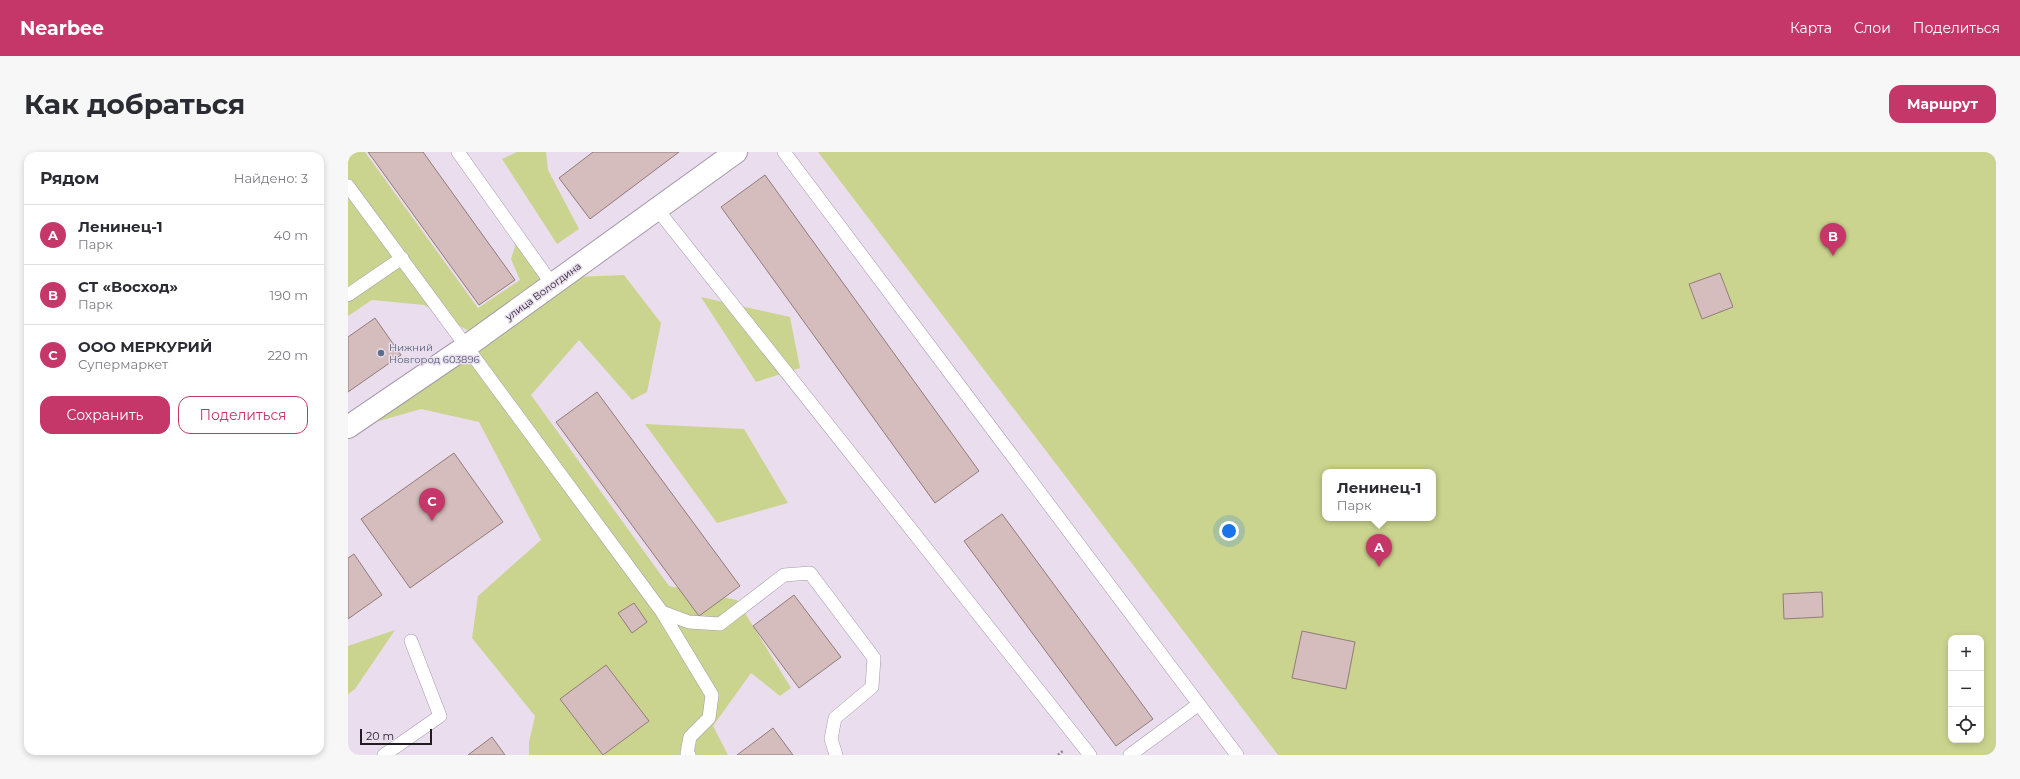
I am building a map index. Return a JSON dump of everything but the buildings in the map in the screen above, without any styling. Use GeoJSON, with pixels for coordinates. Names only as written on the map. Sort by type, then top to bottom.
{"type":"FeatureCollection","features":[{"type":"Feature","properties":{"kind":"street","name":"улица Вологдина"},"geometry":{"type":"LineString","coordinates":[[348,427],[467,346],[736,152]]}},
{"type":"Feature","properties":{"kind":"lane"},"geometry":{"type":"LineString","coordinates":[[458,152],[552,284]]}},
{"type":"Feature","properties":{"kind":"lane"},"geometry":{"type":"LineString","coordinates":[[784,152],[1237,755]]}},
{"type":"Feature","properties":{"kind":"lane"},"geometry":{"type":"LineString","coordinates":[[348,186],[662,612],[712,696],[708,718],[690,737],[687,753],[689,755]]}},
{"type":"Feature","properties":{"kind":"lane"},"geometry":{"type":"LineString","coordinates":[[657,209],[1090,755]]}},
{"type":"Feature","properties":{"kind":"lane"},"geometry":{"type":"LineString","coordinates":[[348,295],[402,258]]}},
{"type":"Feature","properties":{"kind":"lane"},"geometry":{"type":"LineString","coordinates":[[662,612],[689,622],[720,624],[784,575],[810,573],[874,658],[872,688],[835,718],[831,738],[836,755]]}},
{"type":"Feature","properties":{"kind":"lane"},"geometry":{"type":"LineString","coordinates":[[384,755],[440,716],[411,641]]}},
{"type":"Feature","properties":{"kind":"lane"},"geometry":{"type":"LineString","coordinates":[[1130,755],[1199,704]]}},
{"type":"Feature","properties":{"kind":"green space"},"geometry":{"type":"Polygon","coordinates":[[[348,152],[365,152],[478,308],[520,280],[511,259],[516,243],[544,282],[472,333],[424,305],[372,300],[348,316],[348,152]]]}},
{"type":"Feature","properties":{"kind":"green space"},"geometry":{"type":"Polygon","coordinates":[[[517,152],[546,152],[548,170],[579,229],[557,244],[502,159],[517,152]]]}},
{"type":"Feature","properties":{"kind":"green space"},"geometry":{"type":"Polygon","coordinates":[[[818,152],[1996,152],[1996,755],[1278,755],[818,152]]]}},
{"type":"Feature","properties":{"kind":"green space"},"geometry":{"type":"Polygon","coordinates":[[[624,275],[661,323],[647,392],[632,400],[579,340],[531,395],[669,586],[737,600],[791,688],[780,696],[751,673],[713,726],[728,755],[529,755],[529,742],[535,716],[472,638],[478,596],[541,540],[479,422],[421,409],[379,421],[367,404],[574,277],[624,275]]]}},
{"type":"Feature","properties":{"kind":"green space"},"geometry":{"type":"Polygon","coordinates":[[[701,297],[790,317],[800,368],[756,382],[701,297]]]}},
{"type":"Feature","properties":{"kind":"green space"},"geometry":{"type":"Polygon","coordinates":[[[645,424],[744,429],[788,503],[717,523],[645,424]]]}},
{"type":"Feature","properties":{"kind":"green space"},"geometry":{"type":"Polygon","coordinates":[[[395,630],[355,689],[348,694],[348,646],[395,630]]]}},
{"type":"Feature","properties":{"kind":"place","name":"СТ «Восход»"},"geometry":{"type":"Point","coordinates":[1833,256]}},
{"type":"Feature","properties":{"kind":"place","name":"Нижний Новгород 603896"},"geometry":{"type":"Point","coordinates":[381,353]}},
{"type":"Feature","properties":{"kind":"place","name":"ООО МЕРКУРИЙ"},"geometry":{"type":"Point","coordinates":[432,521]}},
{"type":"Feature","properties":{"kind":"place","name":"Ленинец-1"},"geometry":{"type":"Point","coordinates":[1379,567]}}]}
